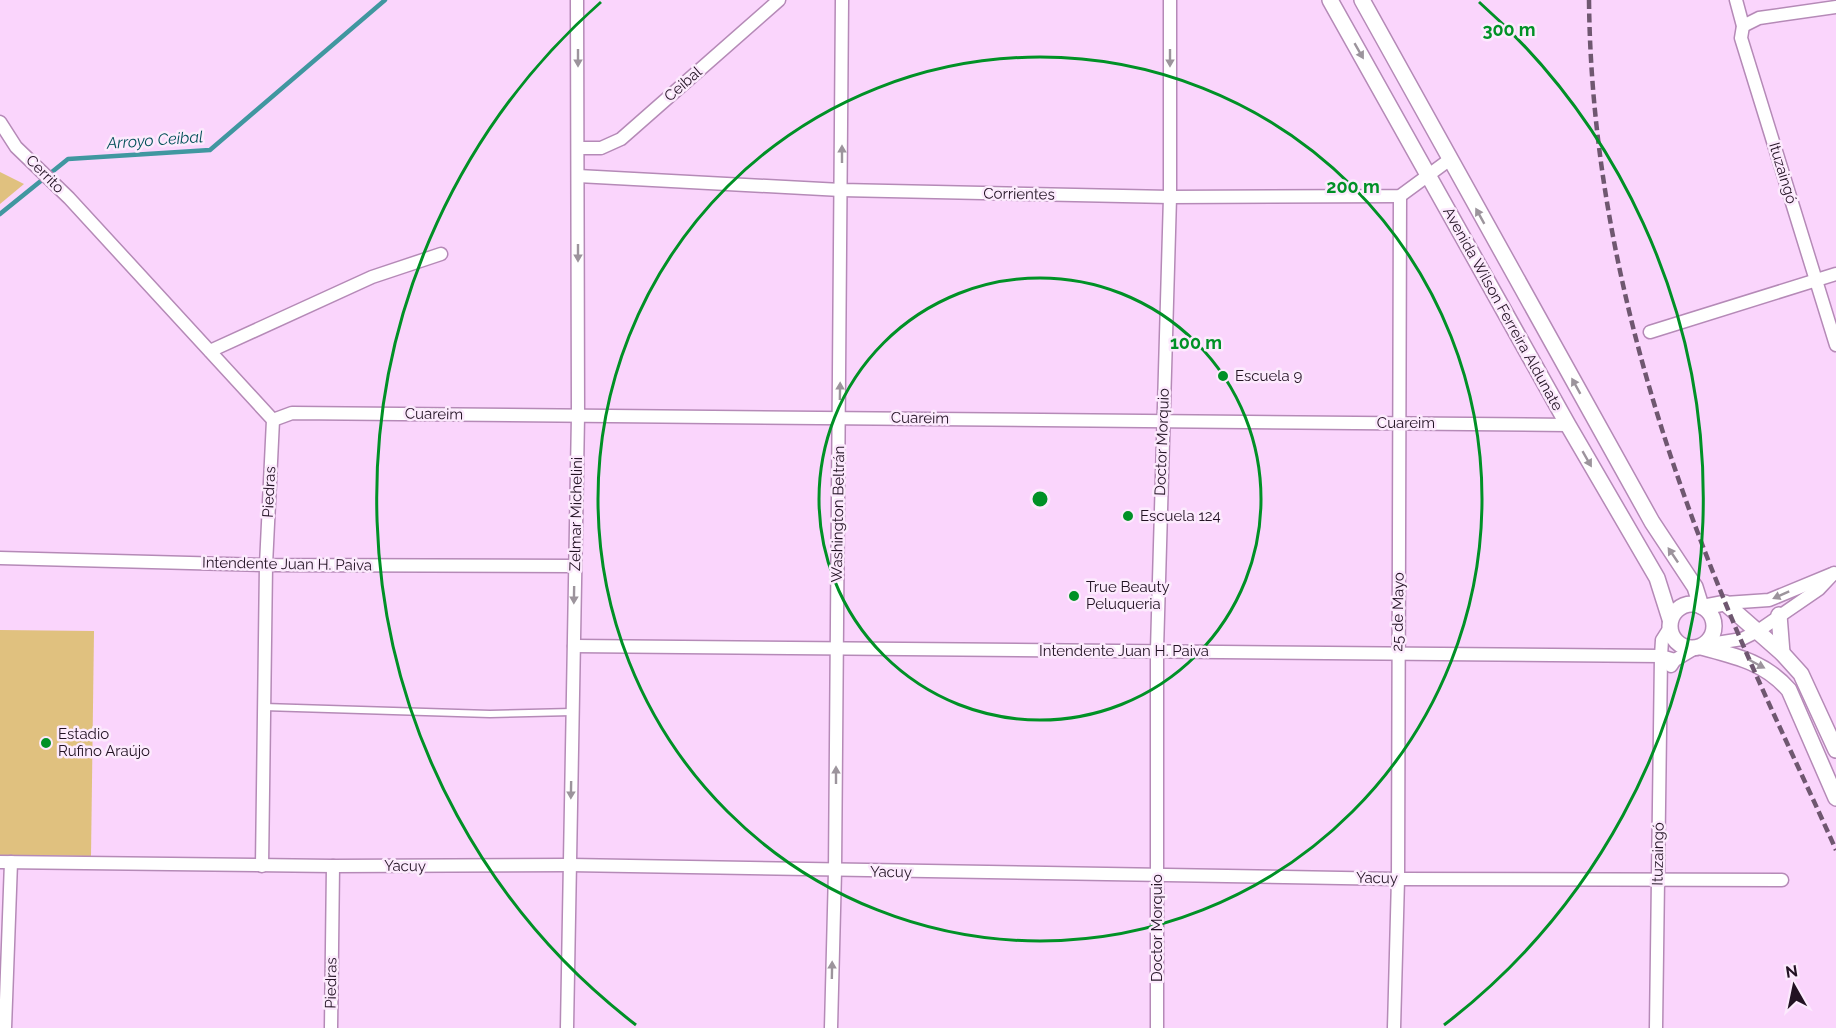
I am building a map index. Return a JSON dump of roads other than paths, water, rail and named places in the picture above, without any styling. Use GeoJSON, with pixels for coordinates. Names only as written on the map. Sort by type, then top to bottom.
{"type":"FeatureCollection","features":[{"type":"Feature","properties":{"kind":"street","name":"Zelmar Michelini"},"geometry":{"type":"LineString","coordinates":[[567,1028],[578,416],[577,0]]}},
{"type":"Feature","properties":{"kind":"street","name":"Ceibal"},"geometry":{"type":"LineString","coordinates":[[578,148],[601,148],[621,139],[779,0]]}},
{"type":"Feature","properties":{"kind":"street","name":"Washington Beltrán"},"geometry":{"type":"LineString","coordinates":[[831,1028],[835,871],[842,0]]}},
{"type":"Feature","properties":{"kind":"street","name":"Doctor Morquio"},"geometry":{"type":"LineString","coordinates":[[1157,1028],[1157,650],[1170,196],[1170,0]]}},
{"type":"Feature","properties":{"kind":"street","name":"Avenida Wilson Ferreira Aldunate"},"geometry":{"type":"LineString","coordinates":[[1330,0],[1568,425],[1657,578],[1670,624]]}},
{"type":"Feature","properties":{"kind":"street","name":"Avenida Wilson Ferreira Aldunate"},"geometry":{"type":"LineString","coordinates":[[1362,0],[1652,522],[1695,586],[1702,606]]}},
{"type":"Feature","properties":{"kind":"street","name":"Ituzaingó"},"geometry":{"type":"LineString","coordinates":[[1736,0],[1743,26],[1741,38],[1836,345]]}},
{"type":"Feature","properties":{"kind":"street"},"geometry":{"type":"LineString","coordinates":[[1743,26],[1760,18],[1836,7]]}},
{"type":"Feature","properties":{"kind":"street","name":"Cerrito"},"geometry":{"type":"LineString","coordinates":[[0,122],[16,147],[69,198],[210,351]]}},
{"type":"Feature","properties":{"kind":"street"},"geometry":{"type":"LineString","coordinates":[[0,142],[16,147]]}},
{"type":"Feature","properties":{"kind":"street"},"geometry":{"type":"LineString","coordinates":[[1400,196],[1428,172],[1449,160]]}},
{"type":"Feature","properties":{"kind":"street","name":"Corrientes"},"geometry":{"type":"LineString","coordinates":[[578,176],[842,190],[1170,196],[1400,196]]}},
{"type":"Feature","properties":{"kind":"street","name":"25 de Mayo"},"geometry":{"type":"LineString","coordinates":[[1394,1028],[1398,879],[1400,196]]}},
{"type":"Feature","properties":{"kind":"street"},"geometry":{"type":"LineString","coordinates":[[273,420],[210,351],[372,277],[441,254]]}},
{"type":"Feature","properties":{"kind":"street"},"geometry":{"type":"LineString","coordinates":[[1650,332],[1836,274]]}},
{"type":"Feature","properties":{"kind":"street","name":"Cuareim"},"geometry":{"type":"LineString","coordinates":[[273,420],[292,413],[839,416],[1162,422],[1568,425]]}},
{"type":"Feature","properties":{"kind":"street","name":"Piedras"},"geometry":{"type":"LineString","coordinates":[[262,866],[266,565],[273,420]]}},
{"type":"Feature","properties":{"kind":"street","name":"Intendente Juan H. Paiva"},"geometry":{"type":"LineString","coordinates":[[0,558],[266,565],[575,566]]}},
{"type":"Feature","properties":{"kind":"street"},"geometry":{"type":"LineString","coordinates":[[1835,573],[1770,600],[1683,606],[1670,624],[1681,646],[1700,647],[1750,660],[1780,680],[1789,690],[1836,798]]}},
{"type":"Feature","properties":{"kind":"street"},"geometry":{"type":"LineString","coordinates":[[1662,679],[1675,660],[1700,647],[1742,639],[1758,631],[1819,589],[1835,573]]}},
{"type":"Feature","properties":{"kind":"street","name":"Avenida Wilson Ferreira Aldunate"},"geometry":{"type":"LineString","coordinates":[[1695,586],[1725,603],[1782,653],[1801,674],[1836,750]]}},
{"type":"Feature","properties":{"kind":"street"},"geometry":{"type":"LineString","coordinates":[[1700,647],[1714,629],[1712,617],[1702,606]]}},
{"type":"Feature","properties":{"kind":"street"},"geometry":{"type":"LineString","coordinates":[[1779,615],[1782,653]]}},
{"type":"Feature","properties":{"kind":"street","name":"Ituzaingó"},"geometry":{"type":"LineString","coordinates":[[1656,1028],[1662,679],[1660,656],[1662,640],[1670,624]]}},
{"type":"Feature","properties":{"kind":"street","name":"Intendente Juan H. Paiva"},"geometry":{"type":"LineString","coordinates":[[574,646],[1660,656],[1675,660]]}},
{"type":"Feature","properties":{"kind":"street"},"geometry":{"type":"LineString","coordinates":[[5,862],[5,1028]]}},
{"type":"Feature","properties":{"kind":"street","name":"Yacuy"},"geometry":{"type":"LineString","coordinates":[[5,862],[262,866],[570,865],[1398,879],[1782,880]]}},
{"type":"Feature","properties":{"kind":"street","name":"Piedras"},"geometry":{"type":"LineString","coordinates":[[331,1028],[333,866]]}},
{"type":"Feature","properties":{"kind":"lane"},"geometry":{"type":"LineString","coordinates":[[263,707],[480,713],[572,712]]}},
{"type":"Feature","properties":{"kind":"waterway","name":"Arroyo Ceibal"},"geometry":{"type":"LineString","coordinates":[[0,214],[68,159],[210,150],[385,0]]}},
{"type":"Feature","properties":{"kind":"railway"},"geometry":{"type":"LineString","coordinates":[[1589,0],[1592,78],[1600,155],[1612,231],[1628,307],[1648,382],[1671,456],[1725,602],[1836,850]]}},
{"type":"Feature","properties":{"kind":"place","name":"Escuela 9"},"geometry":{"type":"Point","coordinates":[1223,376]}},
{"type":"Feature","properties":{"kind":"place","name":"Escuela 124"},"geometry":{"type":"Point","coordinates":[1128,516]}},
{"type":"Feature","properties":{"kind":"place","name":"True Beauty Peluqueria"},"geometry":{"type":"Point","coordinates":[1074,596]}},
{"type":"Feature","properties":{"kind":"place","name":"Estadio Rufino Araújo"},"geometry":{"type":"Point","coordinates":[46,743]}}]}
